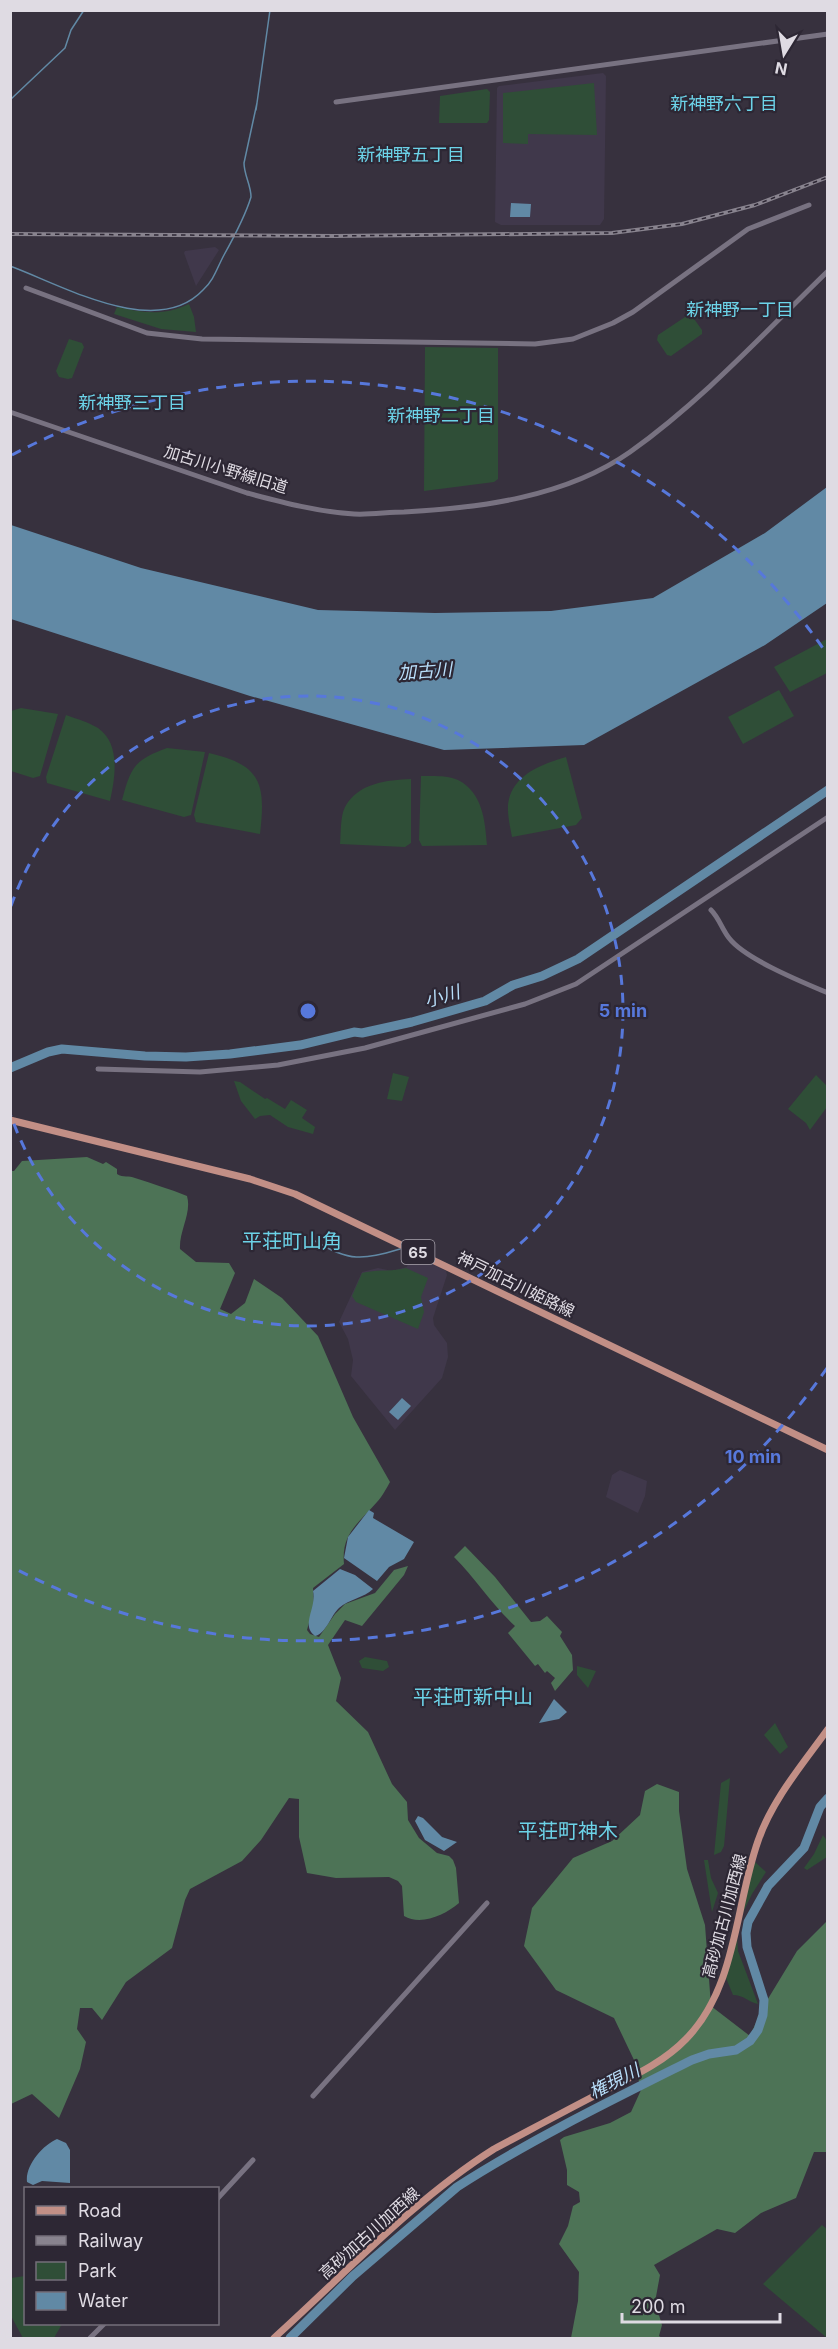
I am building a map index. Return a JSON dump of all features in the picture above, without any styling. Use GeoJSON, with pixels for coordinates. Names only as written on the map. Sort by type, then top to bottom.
{"type":"FeatureCollection","features":[{"type":"Feature","properties":{"kind":"main road","name":"神戸加古川姫路線"},"geometry":{"type":"LineString","coordinates":[[10,1120],[250,1179],[295,1194],[828,1450]]}},
{"type":"Feature","properties":{"kind":"main road","name":"高砂加古川加西線"},"geometry":{"type":"LineString","coordinates":[[274,2338],[362,2256],[460,2171],[494,2149],[658,2062],[688,2037],[716,1996],[724,1974],[750,1865],[767,1819],[789,1783],[828,1730]]}},
{"type":"Feature","properties":{"kind":"street"},"geometry":{"type":"LineString","coordinates":[[336,102],[828,34]]}},
{"type":"Feature","properties":{"kind":"street"},"geometry":{"type":"LineString","coordinates":[[26,288],[147,333],[193,338],[551,343],[573,339],[613,323],[633,312],[748,230],[809,205]]}},
{"type":"Feature","properties":{"kind":"street","name":"加古川小野線旧道"},"geometry":{"type":"LineString","coordinates":[[10,412],[247,493],[283,502],[354,514],[441,510],[526,496],[587,476],[628,453],[696,399],[828,271]]}},
{"type":"Feature","properties":{"kind":"street"},"geometry":{"type":"LineString","coordinates":[[98,1069],[200,1072],[278,1065],[365,1048],[525,1004],[576,984],[828,817]]}},
{"type":"Feature","properties":{"kind":"street"},"geometry":{"type":"LineString","coordinates":[[711,910],[729,939],[742,949],[775,969],[828,993]]}},
{"type":"Feature","properties":{"kind":"street"},"geometry":{"type":"LineString","coordinates":[[313,2096],[487,1904]]}},
{"type":"Feature","properties":{"kind":"street"},"geometry":{"type":"LineString","coordinates":[[219,2197],[253,2160]]}},
{"type":"Feature","properties":{"kind":"street"},"geometry":{"type":"LineString","coordinates":[[90,2338],[103,2325]]}},
{"type":"Feature","properties":{"kind":"shaded area"},"geometry":{"type":"Polygon","coordinates":[[[603,73],[606,76],[604,219],[600,225],[501,225],[495,222],[497,88],[603,73]]]}},
{"type":"Feature","properties":{"kind":"shaded area"},"geometry":{"type":"Polygon","coordinates":[[[215,247],[219,250],[196,286],[184,253],[215,247]]]}},
{"type":"Feature","properties":{"kind":"shaded area"},"geometry":{"type":"Polygon","coordinates":[[[411,1252],[436,1263],[446,1271],[447,1275],[433,1318],[434,1325],[447,1343],[448,1357],[442,1378],[395,1430],[351,1376],[353,1360],[348,1339],[339,1322],[362,1272],[378,1268],[392,1271],[407,1267],[411,1252]]]}},
{"type":"Feature","properties":{"kind":"shaded area"},"geometry":{"type":"Polygon","coordinates":[[[620,1470],[647,1481],[645,1496],[638,1513],[606,1497],[612,1475],[620,1470]]]}},
{"type":"Feature","properties":{"kind":"green space"},"geometry":{"type":"Polygon","coordinates":[[[594,83],[597,135],[528,134],[528,144],[503,143],[503,93],[594,83]]]}},
{"type":"Feature","properties":{"kind":"green space"},"geometry":{"type":"Polygon","coordinates":[[[487,89],[490,92],[487,123],[439,123],[440,96],[487,89]]]}},
{"type":"Feature","properties":{"kind":"green space"},"geometry":{"type":"Polygon","coordinates":[[[189,304],[196,332],[161,329],[114,314],[117,307],[136,311],[162,312],[189,304]]]}},
{"type":"Feature","properties":{"kind":"green space"},"geometry":{"type":"Polygon","coordinates":[[[688,315],[692,316],[702,330],[702,334],[671,356],[667,355],[657,340],[658,335],[688,315]]]}},
{"type":"Feature","properties":{"kind":"green space"},"geometry":{"type":"Polygon","coordinates":[[[69,339],[82,343],[84,347],[72,378],[68,379],[59,377],[56,371],[69,339]]]}},
{"type":"Feature","properties":{"kind":"green space"},"geometry":{"type":"Polygon","coordinates":[[[425,347],[498,348],[498,479],[494,482],[424,491],[425,347]]]}},
{"type":"Feature","properties":{"kind":"green space"},"geometry":{"type":"Polygon","coordinates":[[[827,639],[827,673],[790,692],[774,667],[827,639]]]}},
{"type":"Feature","properties":{"kind":"green space"},"geometry":{"type":"Polygon","coordinates":[[[779,690],[794,716],[743,744],[728,717],[779,690]]]}},
{"type":"Feature","properties":{"kind":"green space"},"geometry":{"type":"Polygon","coordinates":[[[21,708],[58,714],[40,776],[33,778],[11,771],[11,711],[21,708]]]}},
{"type":"Feature","properties":{"kind":"green space"},"geometry":{"type":"Polygon","coordinates":[[[66,715],[98,728],[110,743],[114,772],[110,801],[47,783],[46,777],[66,715]]]}},
{"type":"Feature","properties":{"kind":"green space"},"geometry":{"type":"Polygon","coordinates":[[[167,748],[205,752],[191,815],[184,817],[122,800],[131,772],[136,766],[147,757],[167,748]]]}},
{"type":"Feature","properties":{"kind":"green space"},"geometry":{"type":"Polygon","coordinates":[[[209,753],[240,764],[250,770],[256,779],[262,802],[260,834],[196,822],[194,815],[209,753]]]}},
{"type":"Feature","properties":{"kind":"green space"},"geometry":{"type":"Polygon","coordinates":[[[566,757],[582,818],[576,825],[512,837],[508,808],[509,799],[518,782],[532,771],[566,757]]]}},
{"type":"Feature","properties":{"kind":"green space"},"geometry":{"type":"Polygon","coordinates":[[[421,776],[454,778],[473,792],[484,817],[487,845],[422,846],[419,840],[421,776]]]}},
{"type":"Feature","properties":{"kind":"green space"},"geometry":{"type":"Polygon","coordinates":[[[411,779],[411,843],[405,847],[340,844],[343,811],[357,793],[374,784],[411,779]]]}},
{"type":"Feature","properties":{"kind":"green space"},"geometry":{"type":"Polygon","coordinates":[[[393,1073],[409,1077],[402,1101],[387,1099],[393,1073]]]}},
{"type":"Feature","properties":{"kind":"green space"},"geometry":{"type":"Polygon","coordinates":[[[816,1075],[827,1086],[827,1107],[810,1130],[806,1123],[788,1109],[816,1075]]]}},
{"type":"Feature","properties":{"kind":"green space"},"geometry":{"type":"Polygon","coordinates":[[[234,1081],[240,1082],[285,1109],[291,1100],[307,1110],[302,1118],[315,1127],[313,1134],[288,1127],[270,1115],[255,1119],[241,1101],[234,1081]]]}},
{"type":"Feature","properties":{"kind":"green space"},"geometry":{"type":"Polygon","coordinates":[[[87,1157],[103,1164],[106,1162],[117,1169],[119,1175],[133,1177],[187,1196],[188,1209],[180,1249],[196,1262],[229,1263],[235,1273],[220,1309],[231,1314],[245,1303],[254,1279],[282,1298],[318,1336],[353,1417],[390,1482],[381,1498],[348,1536],[345,1544],[344,1564],[313,1588],[314,1604],[307,1630],[310,1634],[319,1637],[345,1604],[375,1593],[394,1570],[408,1566],[404,1575],[362,1626],[345,1620],[328,1645],[341,1678],[336,1701],[368,1732],[392,1784],[407,1802],[408,1820],[419,1838],[437,1853],[449,1856],[453,1860],[456,1868],[459,1903],[433,1918],[411,1919],[404,1916],[402,1886],[398,1881],[389,1877],[336,1878],[307,1873],[299,1837],[299,1799],[289,1798],[261,1840],[242,1861],[190,1889],[172,1948],[126,1982],[102,2020],[92,2008],[80,2008],[77,2029],[86,2042],[80,2069],[59,2118],[32,2094],[11,2104],[10,1171],[14,1171],[22,1161],[87,1157]]]}},
{"type":"Feature","properties":{"kind":"green space"},"geometry":{"type":"Polygon","coordinates":[[[406,1268],[428,1278],[421,1297],[424,1312],[418,1329],[356,1302],[352,1296],[362,1273],[406,1268]]]}},
{"type":"Feature","properties":{"kind":"green space"},"geometry":{"type":"Polygon","coordinates":[[[465,1546],[495,1577],[531,1622],[540,1621],[547,1616],[562,1632],[560,1636],[572,1655],[573,1670],[555,1691],[551,1683],[555,1678],[547,1671],[545,1673],[538,1664],[535,1666],[508,1633],[515,1626],[454,1557],[465,1546]]]}},
{"type":"Feature","properties":{"kind":"green space"},"geometry":{"type":"Polygon","coordinates":[[[365,1657],[387,1661],[389,1667],[383,1671],[362,1668],[359,1661],[365,1657]]]}},
{"type":"Feature","properties":{"kind":"green space"},"geometry":{"type":"Polygon","coordinates":[[[577,1666],[596,1671],[588,1688],[577,1675],[577,1666]]]}},
{"type":"Feature","properties":{"kind":"green space"},"geometry":{"type":"Polygon","coordinates":[[[775,1723],[788,1747],[780,1754],[764,1735],[775,1723]]]}},
{"type":"Feature","properties":{"kind":"green space"},"geometry":{"type":"Polygon","coordinates":[[[730,1778],[724,1846],[721,1852],[714,1855],[721,1783],[730,1778]]]}},
{"type":"Feature","properties":{"kind":"green space"},"geometry":{"type":"Polygon","coordinates":[[[657,1784],[679,1792],[679,1811],[687,1869],[705,1925],[711,2006],[750,2036],[763,2007],[797,1951],[827,1921],[827,2152],[814,2152],[796,2198],[761,2213],[735,2233],[717,2229],[654,2265],[660,2275],[655,2302],[662,2325],[659,2336],[662,2338],[571,2338],[578,2301],[579,2272],[559,2244],[568,2226],[573,2206],[580,2202],[579,2192],[567,2185],[567,2170],[560,2140],[610,2123],[631,2112],[641,2090],[634,2060],[614,2018],[556,1990],[524,1946],[532,1908],[573,1858],[612,1841],[640,1815],[645,1791],[657,1784]]]}},
{"type":"Feature","properties":{"kind":"green space"},"geometry":{"type":"Polygon","coordinates":[[[823,1835],[827,1841],[827,1857],[807,1870],[804,1868],[823,1835]]]}},
{"type":"Feature","properties":{"kind":"green space"},"geometry":{"type":"Polygon","coordinates":[[[704,1860],[708,1860],[711,1878],[718,1893],[712,1912],[704,1860]]]}},
{"type":"Feature","properties":{"kind":"green space"},"geometry":{"type":"Polygon","coordinates":[[[754,1861],[766,1872],[740,1919],[754,1861]]]}},
{"type":"Feature","properties":{"kind":"green space"},"geometry":{"type":"Polygon","coordinates":[[[737,1935],[738,1951],[758,2004],[733,1995],[726,1978],[737,1935]]]}},
{"type":"Feature","properties":{"kind":"green space"},"geometry":{"type":"Polygon","coordinates":[[[822,2225],[828,2230],[827,2338],[763,2284],[822,2225]]]}},
{"type":"Feature","properties":{"kind":"green space"},"geometry":{"type":"Polygon","coordinates":[[[24,2276],[24,2325],[61,2325],[54,2338],[23,2338],[11,2316],[11,2278],[24,2276]]]}},
{"type":"Feature","properties":{"kind":"water"},"geometry":{"type":"Polygon","coordinates":[[[511,203],[531,204],[530,217],[510,217],[511,203]]]}},
{"type":"Feature","properties":{"kind":"water","name":"加古川"},"geometry":{"type":"Polygon","coordinates":[[[827,487],[827,603],[765,645],[584,745],[444,750],[250,696],[11,619],[11,525],[141,568],[318,610],[435,613],[551,611],[653,598],[765,533],[827,487]]]}},
{"type":"Feature","properties":{"kind":"water"},"geometry":{"type":"Polygon","coordinates":[[[402,1398],[411,1406],[398,1420],[389,1412],[402,1398]]]}},
{"type":"Feature","properties":{"kind":"water"},"geometry":{"type":"Polygon","coordinates":[[[369,1510],[374,1513],[373,1518],[414,1542],[404,1559],[389,1567],[377,1581],[344,1558],[348,1537],[369,1510]]]}},
{"type":"Feature","properties":{"kind":"water"},"geometry":{"type":"Polygon","coordinates":[[[340,1569],[355,1575],[373,1589],[339,1608],[322,1632],[315,1636],[309,1627],[313,1591],[340,1569]]]}},
{"type":"Feature","properties":{"kind":"water"},"geometry":{"type":"Polygon","coordinates":[[[554,1699],[567,1712],[559,1719],[539,1723],[554,1699]]]}},
{"type":"Feature","properties":{"kind":"water"},"geometry":{"type":"Polygon","coordinates":[[[418,1816],[442,1837],[457,1842],[444,1851],[425,1840],[415,1821],[418,1816]]]}},
{"type":"Feature","properties":{"kind":"water"},"geometry":{"type":"Polygon","coordinates":[[[57,2139],[66,2143],[70,2150],[70,2183],[42,2181],[33,2185],[27,2182],[29,2169],[36,2156],[57,2139]]]}},
{"type":"Feature","properties":{"kind":"waterway"},"geometry":{"type":"LineString","coordinates":[[10,100],[65,48],[71,30],[84,10]]}},
{"type":"Feature","properties":{"kind":"waterway"},"geometry":{"type":"LineString","coordinates":[[10,266],[108,304],[135,309],[160,310],[183,304],[203,290],[215,274],[251,197],[244,163],[257,103],[256,110],[270,10]]}},
{"type":"Feature","properties":{"kind":"waterway","name":"小川"},"geometry":{"type":"LineString","coordinates":[[10,1068],[48,1052],[62,1049],[186,1057],[300,1045],[354,1032],[362,1033],[412,1022],[485,1001],[513,985],[542,976],[578,959],[828,790]]}},
{"type":"Feature","properties":{"kind":"waterway"},"geometry":{"type":"LineString","coordinates":[[315,1241],[337,1253],[356,1257],[400,1249]]}},
{"type":"Feature","properties":{"kind":"waterway","name":"権現川"},"geometry":{"type":"LineString","coordinates":[[290,2338],[353,2276],[457,2187],[543,2136],[692,2060],[709,2054],[736,2050],[750,2041],[758,2030],[763,2015],[764,2000],[747,1947],[748,1922],[768,1886],[804,1848],[820,1807],[828,1798]]}},
{"type":"Feature","properties":{"kind":"railway"},"geometry":{"type":"LineString","coordinates":[[10,234],[335,236],[612,233],[682,224],[755,205],[828,177]]}},
{"type":"Feature","properties":{"kind":"district","name":"新神野六丁目"},"geometry":{"type":"Point","coordinates":[724,103]}},
{"type":"Feature","properties":{"kind":"district","name":"新神野五丁目"},"geometry":{"type":"Point","coordinates":[411,154]}},
{"type":"Feature","properties":{"kind":"district","name":"新神野一丁目"},"geometry":{"type":"Point","coordinates":[740,309]}},
{"type":"Feature","properties":{"kind":"district","name":"新神野三丁目"},"geometry":{"type":"Point","coordinates":[132,402]}},
{"type":"Feature","properties":{"kind":"district","name":"新神野二丁目"},"geometry":{"type":"Point","coordinates":[441,415]}},
{"type":"Feature","properties":{"kind":"district","name":"平荘町山角"},"geometry":{"type":"Point","coordinates":[292,1241]}},
{"type":"Feature","properties":{"kind":"district","name":"平荘町新中山"},"geometry":{"type":"Point","coordinates":[473,1697]}},
{"type":"Feature","properties":{"kind":"district","name":"平荘町神木"},"geometry":{"type":"Point","coordinates":[568,1831]}}]}
